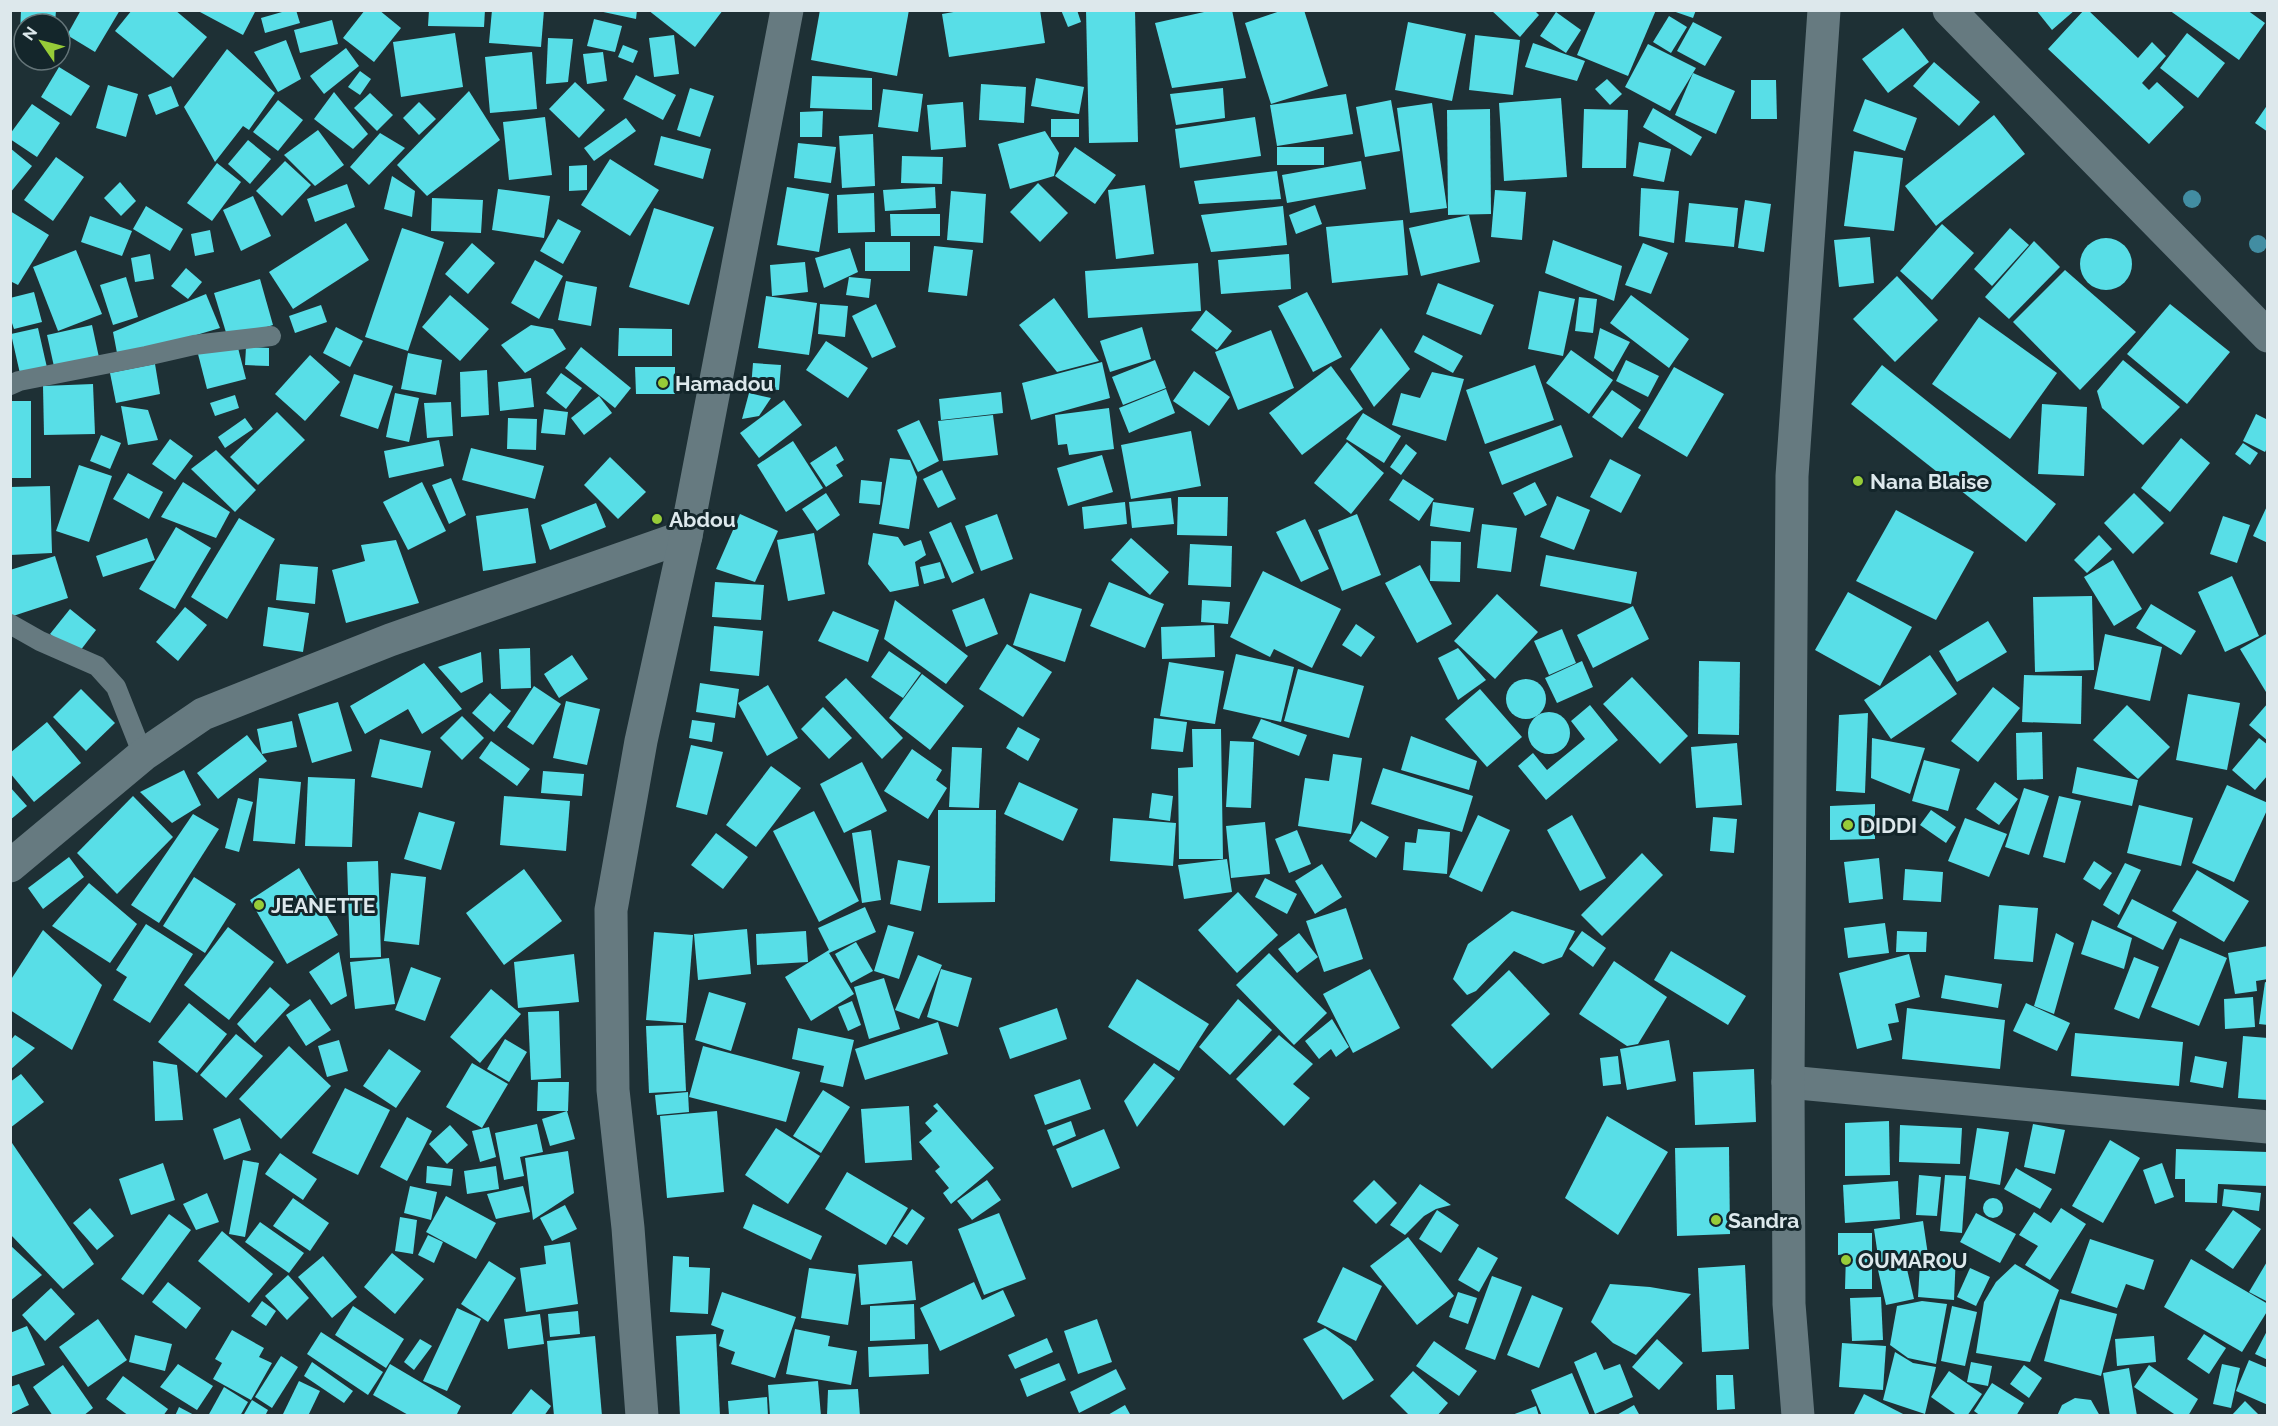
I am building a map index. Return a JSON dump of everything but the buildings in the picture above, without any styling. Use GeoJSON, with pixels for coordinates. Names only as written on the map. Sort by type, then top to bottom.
{"type":"FeatureCollection","features":[{"type":"Feature","properties":{"kind":"street"},"geometry":{"type":"LineString","coordinates":[[642,1416],[628,1228],[613,1090],[611,910],[641,741],[686,536],[787,10]]}},
{"type":"Feature","properties":{"kind":"street"},"geometry":{"type":"LineString","coordinates":[[1798,1416],[1789,1304],[1788,1082],[1792,477],[1824,10]]}},
{"type":"Feature","properties":{"kind":"street"},"geometry":{"type":"LineString","coordinates":[[1949,10],[2268,336]]}},
{"type":"Feature","properties":{"kind":"street"},"geometry":{"type":"LineString","coordinates":[[10,866],[143,755],[203,714],[390,640],[686,536]]}},
{"type":"Feature","properties":{"kind":"street"},"geometry":{"type":"LineString","coordinates":[[1788,1082],[2268,1126]]}},
{"type":"Feature","properties":{"kind":"lane"},"geometry":{"type":"LineString","coordinates":[[10,385],[19,381],[146,357],[194,345],[271,336]]}},
{"type":"Feature","properties":{"kind":"lane"},"geometry":{"type":"LineString","coordinates":[[10,624],[40,641],[97,666],[116,687],[143,755]]}},
{"type":"Feature","properties":{"kind":"place","name":"Hamadou"},"geometry":{"type":"Point","coordinates":[663,383]}},
{"type":"Feature","properties":{"kind":"place","name":"Nana Blaise"},"geometry":{"type":"Point","coordinates":[1858,481]}},
{"type":"Feature","properties":{"kind":"place","name":"Abdou"},"geometry":{"type":"Point","coordinates":[657,519]}},
{"type":"Feature","properties":{"kind":"place","name":"DIDDI"},"geometry":{"type":"Point","coordinates":[1848,825]}},
{"type":"Feature","properties":{"kind":"place","name":"JEANETTE"},"geometry":{"type":"Point","coordinates":[259,905]}},
{"type":"Feature","properties":{"kind":"place","name":"Sandra"},"geometry":{"type":"Point","coordinates":[1716,1220]}},
{"type":"Feature","properties":{"kind":"place","name":"OUMAROU"},"geometry":{"type":"Point","coordinates":[1846,1260]}}]}
